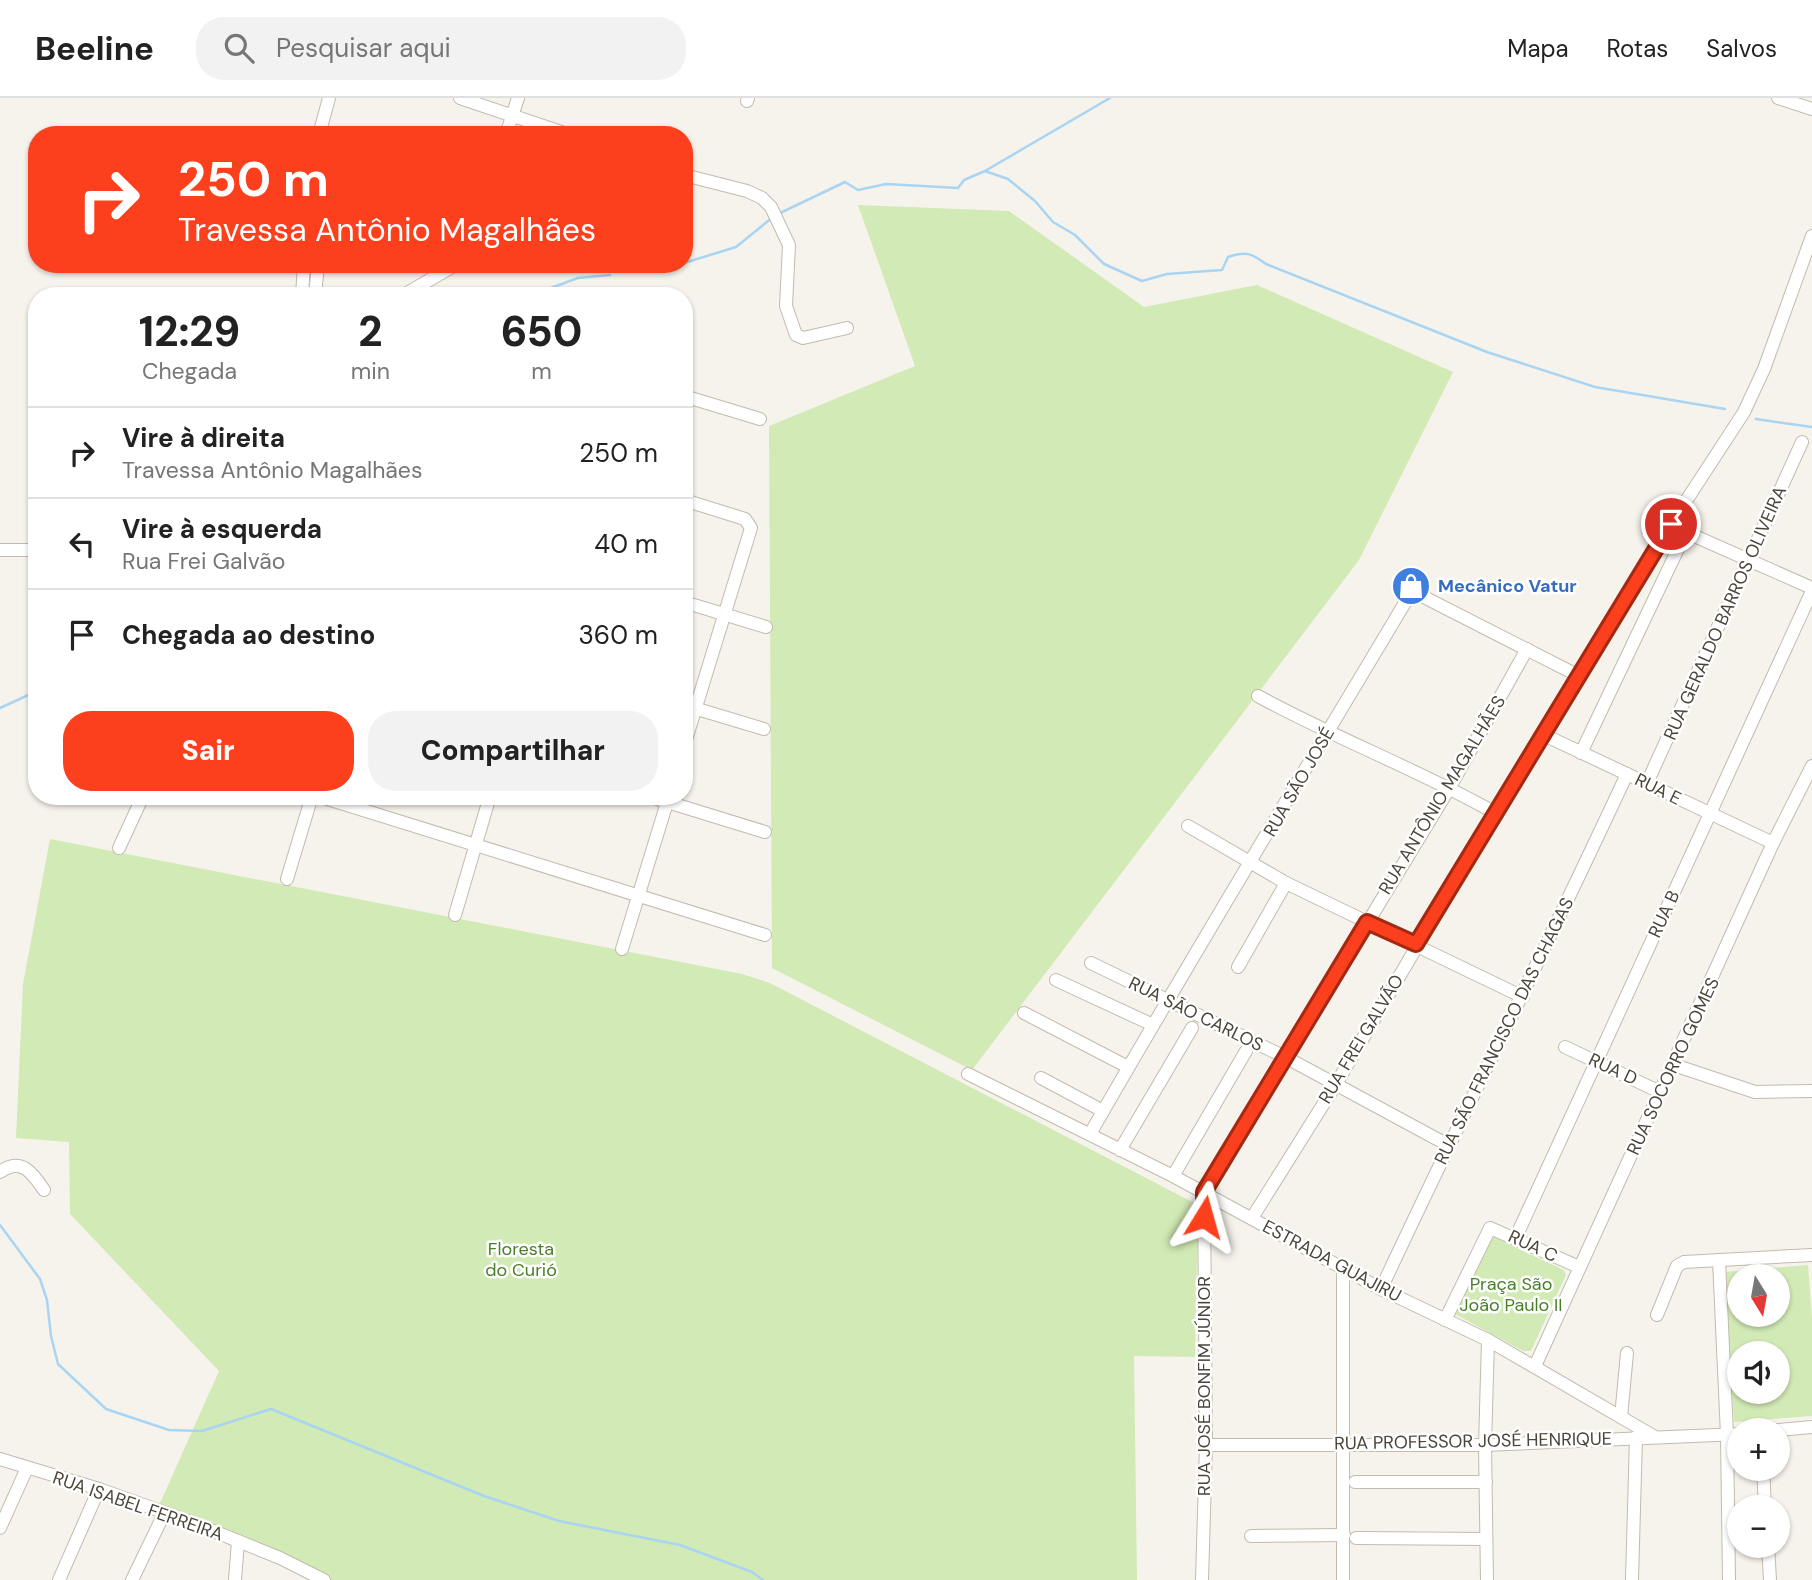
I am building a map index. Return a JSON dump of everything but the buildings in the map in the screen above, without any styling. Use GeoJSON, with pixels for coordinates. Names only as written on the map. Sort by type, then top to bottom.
{"type":"FeatureCollection","features":[{"type":"Feature","properties":{"kind":"street"},"geometry":{"type":"LineString","coordinates":[[321,126],[329,98]]}},
{"type":"Feature","properties":{"kind":"street"},"geometry":{"type":"LineString","coordinates":[[460,98],[546,126]]}},
{"type":"Feature","properties":{"kind":"street"},"geometry":{"type":"LineString","coordinates":[[509,126],[518,98]]}},
{"type":"Feature","properties":{"kind":"street"},"geometry":{"type":"LineString","coordinates":[[1778,98],[1812,109]]}},
{"type":"Feature","properties":{"kind":"street"},"geometry":{"type":"LineString","coordinates":[[693,178],[747,191],[766,201],[776,215],[789,245],[785,298],[791,327],[796,335],[803,338],[847,328]]}},
{"type":"Feature","properties":{"kind":"street","name":"RUA FREI GALVÃO"},"geometry":{"type":"LineString","coordinates":[[1252,1218],[1336,1084],[1542,734],[1671,524],[1744,412],[1765,369],[1812,236]]}},
{"type":"Feature","properties":{"kind":"street"},"geometry":{"type":"LineString","coordinates":[[417,287],[442,273]]}},
{"type":"Feature","properties":{"kind":"street"},"geometry":{"type":"LineString","coordinates":[[693,400],[760,419]]}},
{"type":"Feature","properties":{"kind":"street","name":"RUA GERALDO BARROS OLIVEIRA"},"geometry":{"type":"LineString","coordinates":[[1647,783],[1802,442]]}},
{"type":"Feature","properties":{"kind":"street"},"geometry":{"type":"LineString","coordinates":[[693,503],[745,519],[750,524],[724,614],[693,698]]}},
{"type":"Feature","properties":{"kind":"street"},"geometry":{"type":"LineString","coordinates":[[1671,524],[1812,590]]}},
{"type":"Feature","properties":{"kind":"street"},"geometry":{"type":"LineString","coordinates":[[1581,753],[1686,532]]}},
{"type":"Feature","properties":{"kind":"street"},"geometry":{"type":"LineString","coordinates":[[0,550],[28,550]]}},
{"type":"Feature","properties":{"kind":"street","name":"RUA B"},"geometry":{"type":"LineString","coordinates":[[1516,1237],[1812,590]]}},
{"type":"Feature","properties":{"kind":"street","name":"RUA SÃO JOSÉ"},"geometry":{"type":"LineString","coordinates":[[1090,1134],[1166,1000],[1252,862],[1412,591],[1579,676]]}},
{"type":"Feature","properties":{"kind":"street"},"geometry":{"type":"LineString","coordinates":[[693,605],[766,627]]}},
{"type":"Feature","properties":{"kind":"street","name":"RUA ANTÔNIO MAGALHÃES"},"geometry":{"type":"LineString","coordinates":[[1204,1192],[1450,787],[1527,649]]}},
{"type":"Feature","properties":{"kind":"street"},"geometry":{"type":"LineString","coordinates":[[1258,696],[1328,732],[1450,787],[1497,814]]}},
{"type":"Feature","properties":{"kind":"street"},"geometry":{"type":"LineString","coordinates":[[693,707],[765,729]]}},
{"type":"Feature","properties":{"kind":"street","name":"RUA E"},"geometry":{"type":"LineString","coordinates":[[1542,734],[1773,843]]}},
{"type":"Feature","properties":{"kind":"street","name":"RUA SOCORRO GOMES"},"geometry":{"type":"LineString","coordinates":[[1535,1366],[1773,843],[1812,766]]}},
{"type":"Feature","properties":{"kind":"street","name":"RUA SÃO FRANCISCO DAS CHAGAS"},"geometry":{"type":"LineString","coordinates":[[1381,1289],[1448,1146],[1523,997],[1627,774]]}},
{"type":"Feature","properties":{"kind":"street"},"geometry":{"type":"LineString","coordinates":[[119,848],[139,805]]}},
{"type":"Feature","properties":{"kind":"street"},"geometry":{"type":"LineString","coordinates":[[287,879],[309,805]]}},
{"type":"Feature","properties":{"kind":"street"},"geometry":{"type":"LineString","coordinates":[[346,805],[765,935]]}},
{"type":"Feature","properties":{"kind":"street"},"geometry":{"type":"LineString","coordinates":[[454,915],[487,805]]}},
{"type":"Feature","properties":{"kind":"street"},"geometry":{"type":"LineString","coordinates":[[622,949],[666,805]]}},
{"type":"Feature","properties":{"kind":"street"},"geometry":{"type":"LineString","coordinates":[[686,805],[765,832]]}},
{"type":"Feature","properties":{"kind":"street"},"geometry":{"type":"LineString","coordinates":[[1188,826],[1286,883],[1523,997]]}},
{"type":"Feature","properties":{"kind":"street"},"geometry":{"type":"LineString","coordinates":[[1238,967],[1286,883]]}},
{"type":"Feature","properties":{"kind":"street","name":"RUA SÃO CARLOS"},"geometry":{"type":"LineString","coordinates":[[1091,962],[1287,1058],[1448,1146]]}},
{"type":"Feature","properties":{"kind":"street"},"geometry":{"type":"LineString","coordinates":[[1056,980],[1153,1025]]}},
{"type":"Feature","properties":{"kind":"street"},"geometry":{"type":"LineString","coordinates":[[1024,1013],[1128,1067]]}},
{"type":"Feature","properties":{"kind":"street"},"geometry":{"type":"LineString","coordinates":[[1120,1150],[1192,1028]]}},
{"type":"Feature","properties":{"kind":"street","name":"RUA D"},"geometry":{"type":"LineString","coordinates":[[1565,1047],[1660,1092]]}},
{"type":"Feature","properties":{"kind":"street"},"geometry":{"type":"LineString","coordinates":[[1173,1176],[1246,1051]]}},
{"type":"Feature","properties":{"kind":"street"},"geometry":{"type":"LineString","coordinates":[[1674,1065],[1755,1092],[1812,1091]]}},
{"type":"Feature","properties":{"kind":"street","name":"ESTRADA GUAJIRU"},"geometry":{"type":"LineString","coordinates":[[968,1074],[1204,1192],[1381,1289],[1488,1340],[1655,1437]]}},
{"type":"Feature","properties":{"kind":"street"},"geometry":{"type":"LineString","coordinates":[[1041,1078],[1103,1111]]}},
{"type":"Feature","properties":{"kind":"street"},"geometry":{"type":"LineString","coordinates":[[0,1172],[11,1166],[23,1166],[34,1174],[44,1190]]}},
{"type":"Feature","properties":{"kind":"street","name":"RUA JOSÉ BONFIM JÚNIOR"},"geometry":{"type":"LineString","coordinates":[[1202,1580],[1206,1445],[1204,1192]]}},
{"type":"Feature","properties":{"kind":"street","name":"RUA C"},"geometry":{"type":"LineString","coordinates":[[1445,1320],[1487,1231],[1493,1228],[1579,1267]]}},
{"type":"Feature","properties":{"kind":"street"},"geometry":{"type":"LineString","coordinates":[[1657,1315],[1677,1266],[1684,1262],[1812,1255]]}},
{"type":"Feature","properties":{"kind":"street"},"geometry":{"type":"LineString","coordinates":[[1718,1260],[1732,1418]]}},
{"type":"Feature","properties":{"kind":"street"},"geometry":{"type":"LineString","coordinates":[[1343,1267],[1343,1444],[1350,1536],[1343,1580]]}},
{"type":"Feature","properties":{"kind":"street"},"geometry":{"type":"LineString","coordinates":[[1487,1580],[1485,1445],[1488,1340]]}},
{"type":"Feature","properties":{"kind":"street"},"geometry":{"type":"LineString","coordinates":[[1621,1417],[1627,1353]]}},
{"type":"Feature","properties":{"kind":"street"},"geometry":{"type":"LineString","coordinates":[[1790,1429],[1812,1427]]}},
{"type":"Feature","properties":{"kind":"street","name":"RUA PROFESSOR JOSÉ HENRIQUE"},"geometry":{"type":"LineString","coordinates":[[1206,1445],[1485,1445],[1727,1434]]}},
{"type":"Feature","properties":{"kind":"street"},"geometry":{"type":"LineString","coordinates":[[1632,1580],[1636,1437]]}},
{"type":"Feature","properties":{"kind":"street","name":"RUA ISABEL FERREIRA"},"geometry":{"type":"LineString","coordinates":[[0,1459],[99,1489],[238,1541],[235,1580]]}},
{"type":"Feature","properties":{"kind":"street"},"geometry":{"type":"LineString","coordinates":[[0,1528],[27,1468]]}},
{"type":"Feature","properties":{"kind":"street"},"geometry":{"type":"LineString","coordinates":[[1729,1580],[1732,1481]]}},
{"type":"Feature","properties":{"kind":"street"},"geometry":{"type":"LineString","coordinates":[[1355,1482],[1486,1482]]}},
{"type":"Feature","properties":{"kind":"street"},"geometry":{"type":"LineString","coordinates":[[59,1580],[99,1489]]}},
{"type":"Feature","properties":{"kind":"street"},"geometry":{"type":"LineString","coordinates":[[137,1579],[164,1514]]}},
{"type":"Feature","properties":{"kind":"street"},"geometry":{"type":"LineString","coordinates":[[1251,1536],[1486,1539]]}},
{"type":"Feature","properties":{"kind":"street"},"geometry":{"type":"LineString","coordinates":[[238,1541],[324,1580]]}},
{"type":"Feature","properties":{"kind":"street"},"geometry":{"type":"LineString","coordinates":[[1769,1558],[1770,1580]]}},
{"type":"Feature","properties":{"kind":"green space"},"geometry":{"type":"Polygon","coordinates":[[[858,205],[1009,211],[1144,307],[1257,285],[1453,372],[1359,560],[972,1070],[772,968],[769,426],[915,366],[858,205]]]}},
{"type":"Feature","properties":{"kind":"green space","name":"Floresta do Curió"},"geometry":{"type":"Polygon","coordinates":[[[50,839],[742,974],[770,983],[1198,1205],[1195,1357],[1134,1356],[1137,1580],[323,1580],[157,1510],[219,1371],[70,1214],[69,1142],[16,1138],[23,984],[50,839]]]}},
{"type":"Feature","properties":{"kind":"green space","name":"Praça São João Paulo II"},"geometry":{"type":"Polygon","coordinates":[[[1493,1237],[1564,1270],[1566,1275],[1531,1351],[1523,1351],[1455,1314],[1489,1239],[1493,1237]]]}},
{"type":"Feature","properties":{"kind":"green space"},"geometry":{"type":"Polygon","coordinates":[[[1808,1265],[1812,1318],[1812,1416],[1734,1418],[1733,1404],[1790,1404],[1790,1341],[1729,1341],[1728,1327],[1790,1327],[1790,1266],[1808,1265]]]}},
{"type":"Feature","properties":{"kind":"green space"},"geometry":{"type":"Polygon","coordinates":[[[1724,1272],[1727,1272],[1727,1317],[1724,1272]]]}},
{"type":"Feature","properties":{"kind":"waterway"},"geometry":{"type":"LineString","coordinates":[[778,214],[845,182],[858,190],[886,184],[958,188],[964,180],[985,171],[1110,98]]}},
{"type":"Feature","properties":{"kind":"waterway"},"geometry":{"type":"LineString","coordinates":[[985,171],[1008,179],[1035,201],[1053,222],[1075,235],[1104,264],[1142,281],[1167,274],[1222,270],[1228,257],[1248,254],[1266,264],[1487,352],[1595,387],[1725,409]]}},
{"type":"Feature","properties":{"kind":"waterway"},"geometry":{"type":"LineString","coordinates":[[693,260],[736,247],[773,217]]}},
{"type":"Feature","properties":{"kind":"waterway"},"geometry":{"type":"LineString","coordinates":[[554,287],[578,278],[610,275]]}},
{"type":"Feature","properties":{"kind":"waterway"},"geometry":{"type":"LineString","coordinates":[[1756,419],[1812,427]]}},
{"type":"Feature","properties":{"kind":"waterway"},"geometry":{"type":"LineString","coordinates":[[0,708],[28,695]]}},
{"type":"Feature","properties":{"kind":"waterway"},"geometry":{"type":"LineString","coordinates":[[0,1225],[40,1279],[47,1300],[51,1336],[58,1364],[106,1409],[169,1430],[202,1431],[271,1409],[484,1496],[559,1521],[680,1545],[752,1572],[763,1580]]}},
{"type":"Feature","properties":{"kind":"place","name":"Mecânico Vatur"},"geometry":{"type":"Point","coordinates":[1411,586]}},
{"type":"Feature","properties":{"kind":"route"},"geometry":{"type":"LineString","coordinates":[[1204,1217],[1204,1192],[1367,922],[1416,944],[1671,524]]}}]}
